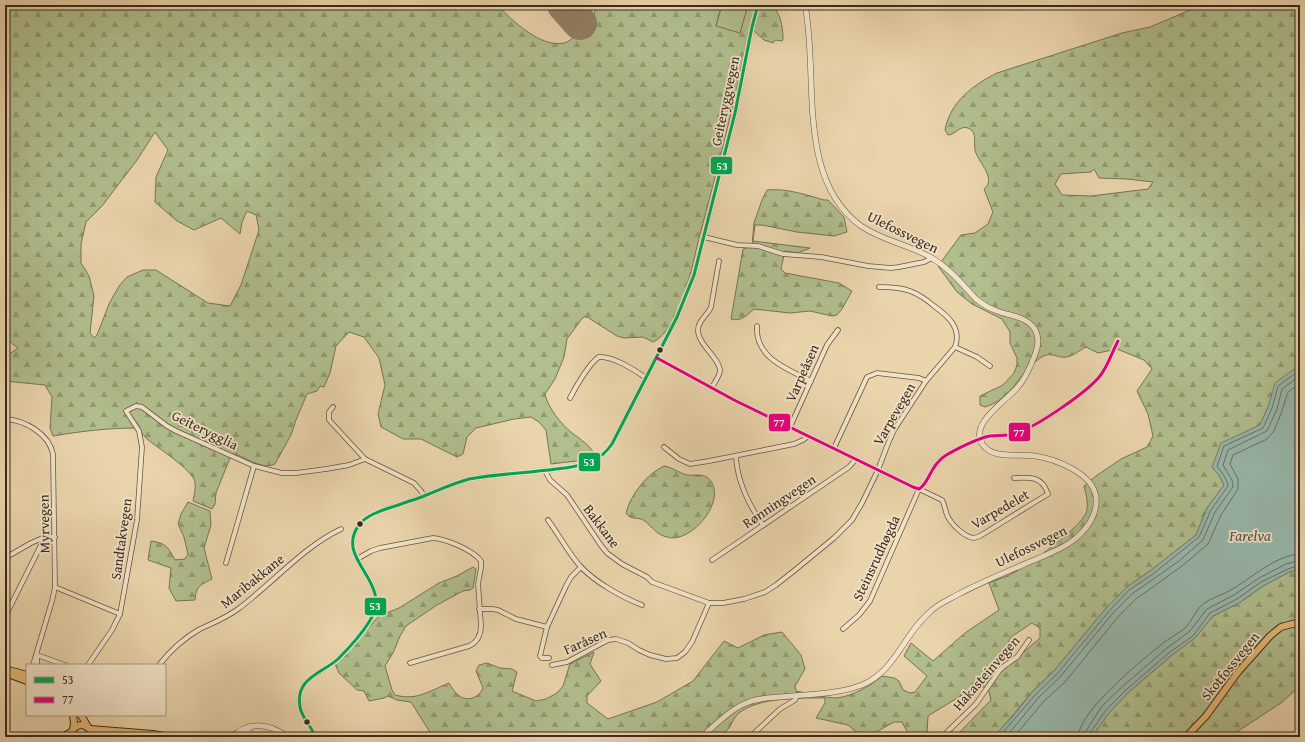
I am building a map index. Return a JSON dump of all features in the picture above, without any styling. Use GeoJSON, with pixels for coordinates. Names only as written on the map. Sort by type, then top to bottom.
{"type":"FeatureCollection","features":[{"type":"Feature","properties":{"kind":"main road","name":"Skotfossvegen"},"geometry":{"type":"LineString","coordinates":[[1186,737],[1206,716],[1238,672],[1270,636],[1281,627],[1300,622]]}},
{"type":"Feature","properties":{"kind":"main road"},"geometry":{"type":"LineString","coordinates":[[5,669],[26,675]]}},
{"type":"Feature","properties":{"kind":"main road"},"geometry":{"type":"LineString","coordinates":[[5,673],[26,680]]}},
{"type":"Feature","properties":{"kind":"main road"},"geometry":{"type":"LineString","coordinates":[[72,733],[74,716]]}},
{"type":"Feature","properties":{"kind":"main road"},"geometry":{"type":"LineString","coordinates":[[82,716],[93,737]]}},
{"type":"Feature","properties":{"kind":"main road"},"geometry":{"type":"LineString","coordinates":[[62,737],[72,733],[80,725],[89,728],[169,737]]}},
{"type":"Feature","properties":{"kind":"main road"},"geometry":{"type":"LineString","coordinates":[[106,737],[130,737]]}},
{"type":"Feature","properties":{"kind":"street","name":"Geiteryggvegen"},"geometry":{"type":"LineString","coordinates":[[657,358],[689,291],[697,266],[735,113],[752,27],[758,5]]}},
{"type":"Feature","properties":{"kind":"street","name":"Ulefossvegen"},"geometry":{"type":"LineString","coordinates":[[701,737],[731,712],[748,702],[764,698],[836,692],[870,681],[885,669],[917,626],[931,611],[953,597],[981,583],[1065,546],[1073,541],[1088,525],[1095,513],[1097,499],[1094,488],[1083,476],[1066,466],[1041,457],[996,454],[984,446],[980,439],[981,428],[986,418],[1016,390],[1026,375],[1036,352],[1038,337],[1035,329],[1024,319],[996,311],[984,305],[952,273],[932,258],[879,237],[863,227],[844,210],[832,192],[821,163],[815,134],[809,35],[805,5]]}},
{"type":"Feature","properties":{"kind":"street"},"geometry":{"type":"LineString","coordinates":[[704,237],[737,244],[758,246],[783,254],[821,257],[880,267],[891,268],[906,266],[928,261],[932,258]]}},
{"type":"Feature","properties":{"kind":"street"},"geometry":{"type":"LineString","coordinates":[[712,388],[719,374],[719,368],[700,337],[698,331],[702,320],[709,312],[711,306],[719,261]]}},
{"type":"Feature","properties":{"kind":"street"},"geometry":{"type":"LineString","coordinates":[[879,287],[910,291],[929,302],[951,320],[956,331],[957,340],[955,346],[977,357],[990,366]]}},
{"type":"Feature","properties":{"kind":"street"},"geometry":{"type":"LineString","coordinates":[[757,326],[757,337],[768,355],[781,366],[811,381]]}},
{"type":"Feature","properties":{"kind":"street","name":"Varpeåsen"},"geometry":{"type":"LineString","coordinates":[[790,427],[827,345],[838,330]]}},
{"type":"Feature","properties":{"kind":"street"},"geometry":{"type":"LineString","coordinates":[[919,488],[923,486],[936,464],[942,458],[954,451],[980,439],[1016,433],[1070,402],[1093,384],[1100,376],[1118,341]]}},
{"type":"Feature","properties":{"kind":"street","name":"Varpevegen"},"geometry":{"type":"LineString","coordinates":[[652,582],[709,603],[724,603],[753,597],[765,592],[796,570],[849,524],[859,510],[878,470],[893,432],[926,381],[955,346]]}},
{"type":"Feature","properties":{"kind":"street"},"geometry":{"type":"LineString","coordinates":[[570,398],[591,365],[599,357],[606,357],[620,363],[646,378]]}},
{"type":"Feature","properties":{"kind":"street"},"geometry":{"type":"LineString","coordinates":[[315,737],[303,716],[300,707],[301,693],[304,685],[311,677],[332,663],[343,653],[368,624],[375,609],[376,598],[374,587],[352,548],[352,540],[356,529],[362,521],[378,513],[468,480],[545,471],[585,464],[595,460],[603,455],[618,435],[657,358]]}},
{"type":"Feature","properties":{"kind":"street","name":"Varpedelet"},"geometry":{"type":"LineString","coordinates":[[657,358],[712,388],[808,436],[942,500],[946,514],[951,522],[966,535],[974,538],[980,536],[1048,494],[1045,485],[1036,479],[1014,478]]}},
{"type":"Feature","properties":{"kind":"street"},"geometry":{"type":"LineString","coordinates":[[834,448],[867,377],[877,374],[919,378],[926,381]]}},
{"type":"Feature","properties":{"kind":"street","name":"Geiterygglia"},"geometry":{"type":"LineString","coordinates":[[126,411],[136,406],[142,407],[171,428],[254,466],[271,471],[289,474],[314,471],[359,462],[365,459]]}},
{"type":"Feature","properties":{"kind":"street"},"geometry":{"type":"LineString","coordinates":[[333,406],[328,415],[330,422],[365,459],[414,483],[424,496]]}},
{"type":"Feature","properties":{"kind":"street","name":"Sandtakvegen"},"geometry":{"type":"LineString","coordinates":[[89,664],[112,630],[120,614],[137,520],[142,442],[139,431],[126,411]]}},
{"type":"Feature","properties":{"kind":"street","name":"Myrvegen"},"geometry":{"type":"LineString","coordinates":[[5,419],[15,420],[30,426],[46,440],[51,447],[53,461],[55,587],[33,664]]}},
{"type":"Feature","properties":{"kind":"street"},"geometry":{"type":"LineString","coordinates":[[664,447],[679,459],[690,464],[794,444],[808,436]]}},
{"type":"Feature","properties":{"kind":"street"},"geometry":{"type":"LineString","coordinates":[[736,456],[736,465],[740,480],[753,510],[763,525]]}},
{"type":"Feature","properties":{"kind":"street","name":"Rønningvegen"},"geometry":{"type":"LineString","coordinates":[[712,560],[849,467],[856,459]]}},
{"type":"Feature","properties":{"kind":"street"},"geometry":{"type":"LineString","coordinates":[[226,563],[254,466]]}},
{"type":"Feature","properties":{"kind":"street","name":"Bakkane"},"geometry":{"type":"LineString","coordinates":[[545,471],[550,480],[567,495],[607,553],[622,564],[647,577],[652,582]]}},
{"type":"Feature","properties":{"kind":"street","name":"Steinsrudhøgda"},"geometry":{"type":"LineString","coordinates":[[843,629],[859,616],[870,601],[919,488]]}},
{"type":"Feature","properties":{"kind":"street"},"geometry":{"type":"LineString","coordinates":[[548,520],[581,567],[613,591],[642,605]]}},
{"type":"Feature","properties":{"kind":"street","name":"Maribakkane"},"geometry":{"type":"LineString","coordinates":[[160,664],[190,635],[234,612],[306,552],[326,537],[341,529]]}},
{"type":"Feature","properties":{"kind":"street"},"geometry":{"type":"LineString","coordinates":[[5,558],[31,542],[45,537],[55,537]]}},
{"type":"Feature","properties":{"kind":"street"},"geometry":{"type":"LineString","coordinates":[[5,616],[45,537]]}},
{"type":"Feature","properties":{"kind":"street"},"geometry":{"type":"LineString","coordinates":[[357,559],[380,548],[433,538],[449,541],[477,556],[482,561],[478,584],[481,632],[479,638],[475,643],[469,646],[410,663]]}},
{"type":"Feature","properties":{"kind":"street"},"geometry":{"type":"LineString","coordinates":[[549,658],[542,658],[540,656],[547,627],[568,581],[581,567]]}},
{"type":"Feature","properties":{"kind":"street"},"geometry":{"type":"LineString","coordinates":[[55,587],[120,614]]}},
{"type":"Feature","properties":{"kind":"street","name":"Faråsen"},"geometry":{"type":"LineString","coordinates":[[552,664],[567,662],[608,640],[616,639],[628,643],[650,655],[666,659],[677,658],[685,652],[692,642],[709,603]]}},
{"type":"Feature","properties":{"kind":"street"},"geometry":{"type":"LineString","coordinates":[[479,609],[498,610],[516,619],[547,627]]}},
{"type":"Feature","properties":{"kind":"street","name":"Hakasteinvegen"},"geometry":{"type":"LineString","coordinates":[[942,737],[976,704],[999,671],[1017,657],[1030,640]]}},
{"type":"Feature","properties":{"kind":"street"},"geometry":{"type":"LineString","coordinates":[[37,655],[62,664]]}},
{"type":"Feature","properties":{"kind":"street","name":"Myrvegen"},"geometry":{"type":"LineString","coordinates":[[37,655],[37,664]]}},
{"type":"Feature","properties":{"kind":"street"},"geometry":{"type":"LineString","coordinates":[[750,737],[780,709],[794,700],[797,695]]}},
{"type":"Feature","properties":{"kind":"street"},"geometry":{"type":"LineString","coordinates":[[239,737],[245,731],[254,726]]}},
{"type":"Feature","properties":{"kind":"street"},"geometry":{"type":"LineString","coordinates":[[232,737],[243,728],[254,726],[267,726],[279,731],[287,737]]}},
{"type":"Feature","properties":{"kind":"green space"},"geometry":{"type":"Polygon","coordinates":[[[5,5],[497,5],[527,32],[546,41],[555,43],[564,43],[572,39],[583,30],[593,17],[596,5],[722,5],[716,25],[740,32],[748,5],[768,5],[776,10],[778,14],[782,30],[782,41],[775,40],[773,43],[764,40],[754,31],[750,31],[748,33],[716,176],[690,275],[679,307],[665,332],[653,342],[643,337],[624,338],[617,336],[587,317],[584,317],[567,339],[564,357],[555,379],[545,394],[549,405],[559,420],[587,445],[594,454],[585,460],[551,464],[546,430],[539,422],[531,417],[514,419],[476,428],[467,437],[463,454],[457,457],[421,439],[403,439],[381,427],[378,414],[385,385],[379,358],[364,337],[349,332],[336,346],[330,373],[324,387],[320,386],[317,391],[307,394],[291,435],[275,464],[271,466],[261,465],[238,455],[230,458],[216,493],[215,504],[212,509],[193,501],[195,482],[192,477],[181,465],[146,438],[138,428],[96,430],[53,436],[50,428],[52,397],[45,385],[5,381],[5,357],[18,348],[5,338],[5,5]],[[155,132],[137,160],[102,206],[86,222],[81,244],[81,263],[89,276],[94,296],[90,333],[94,338],[97,335],[109,304],[119,286],[127,277],[143,270],[156,270],[208,303],[230,306],[241,285],[259,230],[256,215],[247,211],[242,222],[240,234],[221,218],[194,230],[177,221],[155,202],[156,177],[168,150],[155,132]]]}},
{"type":"Feature","properties":{"kind":"green space"},"geometry":{"type":"Polygon","coordinates":[[[722,5],[748,5],[740,33],[716,26],[722,5]]]}},
{"type":"Feature","properties":{"kind":"green space"},"geometry":{"type":"Polygon","coordinates":[[[1202,5],[1300,5],[1300,365],[1268,407],[1260,425],[1242,434],[1212,467],[1219,475],[1224,485],[1207,508],[1196,535],[1127,587],[1107,607],[1054,671],[1033,691],[995,736],[955,737],[991,700],[988,688],[977,686],[928,716],[927,733],[929,737],[910,737],[902,722],[894,722],[869,736],[859,734],[848,725],[816,718],[825,703],[825,698],[815,698],[769,701],[747,708],[738,714],[729,728],[720,737],[433,737],[411,702],[397,700],[388,696],[369,701],[364,691],[357,690],[339,673],[335,664],[379,616],[399,608],[439,583],[457,576],[473,567],[476,569],[473,588],[463,591],[437,605],[406,626],[385,666],[392,690],[395,695],[403,697],[416,696],[449,683],[455,692],[461,697],[468,699],[475,697],[483,688],[476,671],[479,665],[487,663],[500,668],[512,669],[517,672],[512,691],[536,701],[546,699],[557,693],[563,686],[570,664],[594,652],[590,664],[601,681],[587,696],[587,703],[608,719],[657,702],[693,681],[724,641],[738,648],[764,635],[782,632],[801,655],[805,669],[795,686],[796,691],[837,698],[843,697],[861,690],[882,676],[894,678],[899,681],[903,690],[910,693],[915,692],[927,676],[904,656],[911,643],[933,661],[965,633],[999,610],[989,583],[1022,568],[1065,536],[1082,520],[1086,513],[1087,503],[1084,486],[1121,459],[1147,447],[1153,436],[1148,414],[1137,391],[1152,369],[1144,360],[1117,349],[1098,353],[1086,347],[1067,357],[1051,355],[1044,356],[1032,364],[1009,392],[1002,398],[985,407],[980,405],[980,396],[1003,385],[1014,373],[1017,365],[1017,358],[1010,343],[1010,332],[1002,319],[972,304],[957,292],[938,266],[961,235],[975,233],[988,224],[993,212],[984,189],[988,185],[988,176],[975,150],[973,133],[965,127],[951,135],[948,135],[945,130],[948,120],[957,103],[971,89],[997,73],[1122,33],[1150,27],[1202,5]],[[1094,169],[1091,172],[1061,174],[1055,184],[1062,195],[1091,196],[1148,189],[1153,182],[1099,178],[1094,169]],[[1032,623],[1011,637],[999,660],[1003,670],[1040,638],[1040,628],[1032,623]]]}},
{"type":"Feature","properties":{"kind":"green space"},"geometry":{"type":"Polygon","coordinates":[[[767,190],[789,191],[828,200],[844,217],[847,232],[834,236],[755,225],[753,241],[810,248],[798,253],[785,251],[781,269],[785,273],[839,283],[852,291],[837,315],[832,316],[810,311],[790,313],[754,309],[741,319],[731,319],[743,249],[752,246],[754,223],[767,190]]]}},
{"type":"Feature","properties":{"kind":"green space"},"geometry":{"type":"Polygon","coordinates":[[[664,466],[687,475],[706,476],[714,487],[714,497],[711,508],[705,518],[687,534],[677,538],[667,537],[660,534],[645,521],[632,518],[626,513],[628,506],[640,485],[664,466]]]}},
{"type":"Feature","properties":{"kind":"green space"},"geometry":{"type":"Polygon","coordinates":[[[188,502],[210,511],[211,525],[204,548],[212,579],[199,586],[196,592],[195,600],[176,601],[169,588],[171,568],[148,560],[151,541],[166,546],[175,560],[185,559],[188,554],[184,537],[178,524],[181,514],[188,502]]]}},
{"type":"Feature","properties":{"kind":"green space"},"geometry":{"type":"Polygon","coordinates":[[[1300,569],[1300,686],[1281,703],[1229,737],[1092,737],[1108,713],[1129,692],[1172,655],[1195,638],[1213,616],[1239,603],[1263,586],[1289,572],[1300,569]]]}},
{"type":"Feature","properties":{"kind":"water","name":"Farelva"},"geometry":{"type":"Polygon","coordinates":[[[1300,365],[1300,569],[1289,572],[1263,586],[1239,603],[1213,616],[1195,638],[1172,655],[1129,692],[1109,713],[1092,737],[993,737],[1015,714],[1033,691],[1054,671],[1107,607],[1127,587],[1196,535],[1207,508],[1224,485],[1219,475],[1212,467],[1221,443],[1260,425],[1268,407],[1275,383],[1300,365]]]}},
{"type":"Feature","properties":{"kind":"taxiway"},"geometry":{"type":"LineString","coordinates":[[555,5],[568,18],[572,20],[578,18],[581,13],[579,8],[575,5],[567,5]]}},
{"type":"Feature","properties":{"kind":"runway"},"geometry":{"type":"LineString","coordinates":[[564,5],[580,23]]}},
{"type":"Feature","properties":{"kind":"transit line","name":"53"},"geometry":{"type":"LineString","coordinates":[[315,737],[301,711],[301,689],[305,683],[338,659],[351,646],[369,622],[375,608],[375,595],[371,583],[353,549],[353,538],[359,525],[367,517],[469,479],[566,468],[585,464],[599,457],[612,444],[677,317],[694,275],[735,113],[752,27],[758,5]]}},
{"type":"Feature","properties":{"kind":"transit line","name":"77"},"geometry":{"type":"LineString","coordinates":[[657,358],[734,400],[919,489],[938,462],[948,454],[984,437],[1014,434],[1034,425],[1060,409],[1084,391],[1100,376],[1118,341]]}}]}
